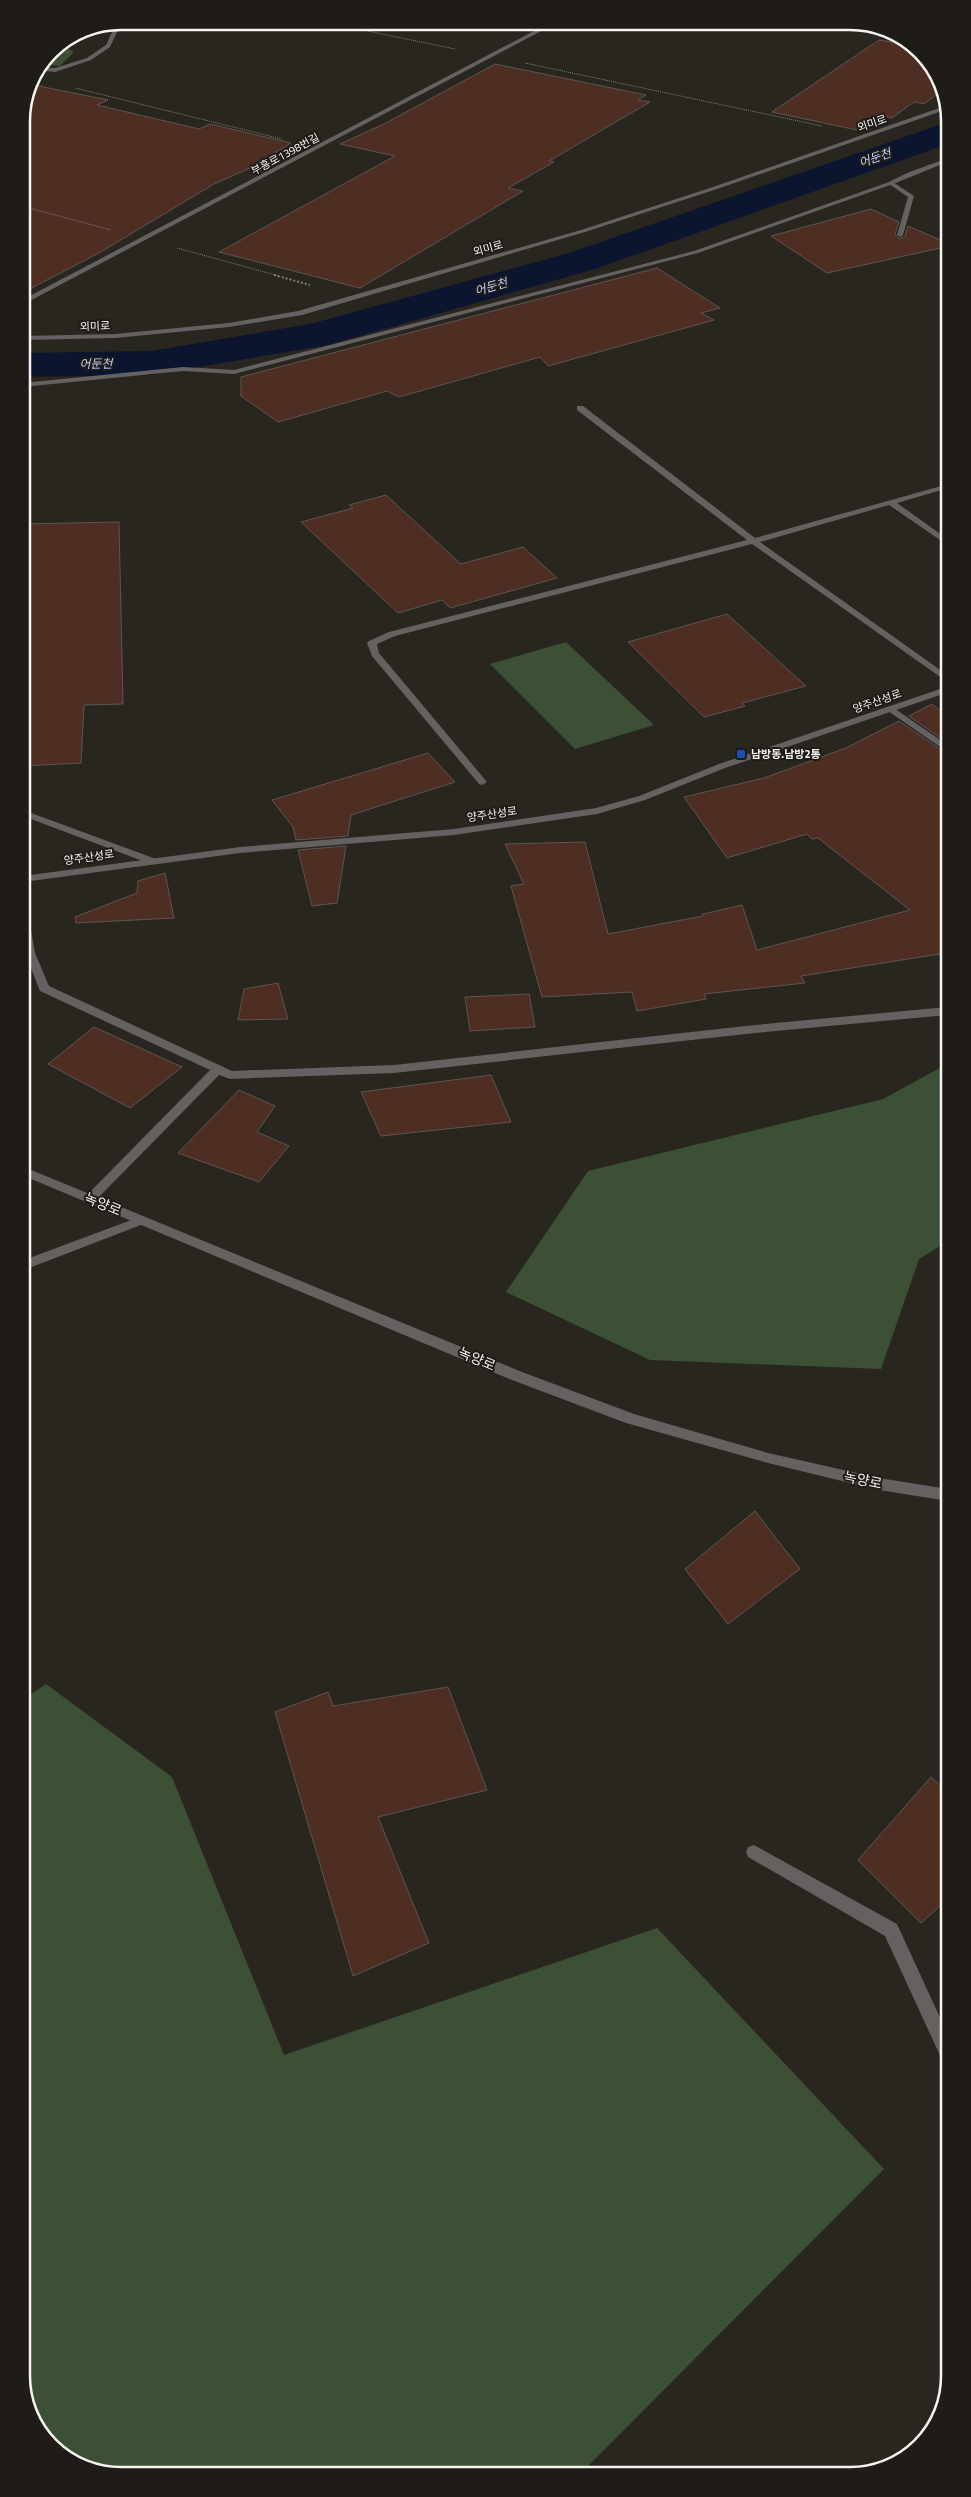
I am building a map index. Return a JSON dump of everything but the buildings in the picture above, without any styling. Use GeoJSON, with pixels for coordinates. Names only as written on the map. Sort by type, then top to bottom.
{"type":"FeatureCollection","features":[{"type":"Feature","properties":{"kind":"street"},"geometry":{"type":"LineString","coordinates":[[47,70],[55,70],[89,59],[108,46],[117,30]]}},
{"type":"Feature","properties":{"kind":"street","name":"부흥로1398번길"},"geometry":{"type":"LineString","coordinates":[[30,299],[541,30]]}},
{"type":"Feature","properties":{"kind":"street","name":"외미로"},"geometry":{"type":"LineString","coordinates":[[30,338],[115,336],[229,325],[299,313],[583,231],[715,188],[940,110]]}},
{"type":"Feature","properties":{"kind":"street"},"geometry":{"type":"LineString","coordinates":[[30,384],[183,369],[234,372],[696,252],[891,183],[941,162]]}},
{"type":"Feature","properties":{"kind":"street"},"geometry":{"type":"LineString","coordinates":[[891,183],[911,196],[900,234]]}},
{"type":"Feature","properties":{"kind":"street"},"geometry":{"type":"LineString","coordinates":[[580,408],[755,541],[941,674]]}},
{"type":"Feature","properties":{"kind":"street"},"geometry":{"type":"LineString","coordinates":[[482,782],[375,654],[372,643],[392,634],[755,541],[941,489]]}},
{"type":"Feature","properties":{"kind":"street"},"geometry":{"type":"LineString","coordinates":[[891,503],[941,538]]}},
{"type":"Feature","properties":{"kind":"street","name":"양주산성로"},"geometry":{"type":"LineString","coordinates":[[30,878],[240,850],[454,832],[597,811],[642,798],[722,766],[941,692]]}},
{"type":"Feature","properties":{"kind":"street"},"geometry":{"type":"LineString","coordinates":[[891,709],[941,744]]}},
{"type":"Feature","properties":{"kind":"street"},"geometry":{"type":"LineString","coordinates":[[30,816],[152,861]]}},
{"type":"Feature","properties":{"kind":"street"},"geometry":{"type":"LineString","coordinates":[[30,954],[44,988],[230,1074],[394,1069],[746,1030],[941,1013]]}},
{"type":"Feature","properties":{"kind":"street"},"geometry":{"type":"LineString","coordinates":[[90,1199],[218,1069]]}},
{"type":"Feature","properties":{"kind":"street","name":"녹양로"},"geometry":{"type":"LineString","coordinates":[[30,1174],[517,1376],[631,1419],[768,1458],[879,1484],[941,1494]]}},
{"type":"Feature","properties":{"kind":"street"},"geometry":{"type":"LineString","coordinates":[[30,1263],[142,1220]]}},
{"type":"Feature","properties":{"kind":"street"},"geometry":{"type":"LineString","coordinates":[[754,1852],[891,1930],[941,2039]]}},
{"type":"Feature","properties":{"kind":"path"},"geometry":{"type":"LineString","coordinates":[[363,30],[866,135]]}},
{"type":"Feature","properties":{"kind":"path"},"geometry":{"type":"LineString","coordinates":[[69,86],[318,148]]}},
{"type":"Feature","properties":{"kind":"path"},"geometry":{"type":"LineString","coordinates":[[30,208],[353,297]]}},
{"type":"Feature","properties":{"kind":"green space"},"geometry":{"type":"Polygon","coordinates":[[[67,48],[74,52],[60,66],[50,65],[67,48]]]}},
{"type":"Feature","properties":{"kind":"green space"},"geometry":{"type":"Polygon","coordinates":[[[566,642],[654,725],[575,749],[490,664],[566,642]]]}},
{"type":"Feature","properties":{"kind":"green space"},"geometry":{"type":"Polygon","coordinates":[[[941,1067],[941,1246],[919,1259],[881,1369],[650,1360],[506,1292],[588,1171],[883,1099],[941,1067]]]}},
{"type":"Feature","properties":{"kind":"green space"},"geometry":{"type":"Polygon","coordinates":[[[46,1684],[172,1777],[284,2055],[657,1928],[884,2169],[587,2467],[115,2467],[92,2462],[76,2455],[57,2440],[45,2427],[35,2405],[30,2382],[30,1695],[46,1684]]]}},
{"type":"Feature","properties":{"kind":"waterway","name":"어둔천"},"geometry":{"type":"LineString","coordinates":[[30,365],[152,363],[314,336],[582,261],[941,134]]}},
{"type":"Feature","properties":{"kind":"place","name":"남방동.남방2통"},"geometry":{"type":"Point","coordinates":[741,754]}}]}
